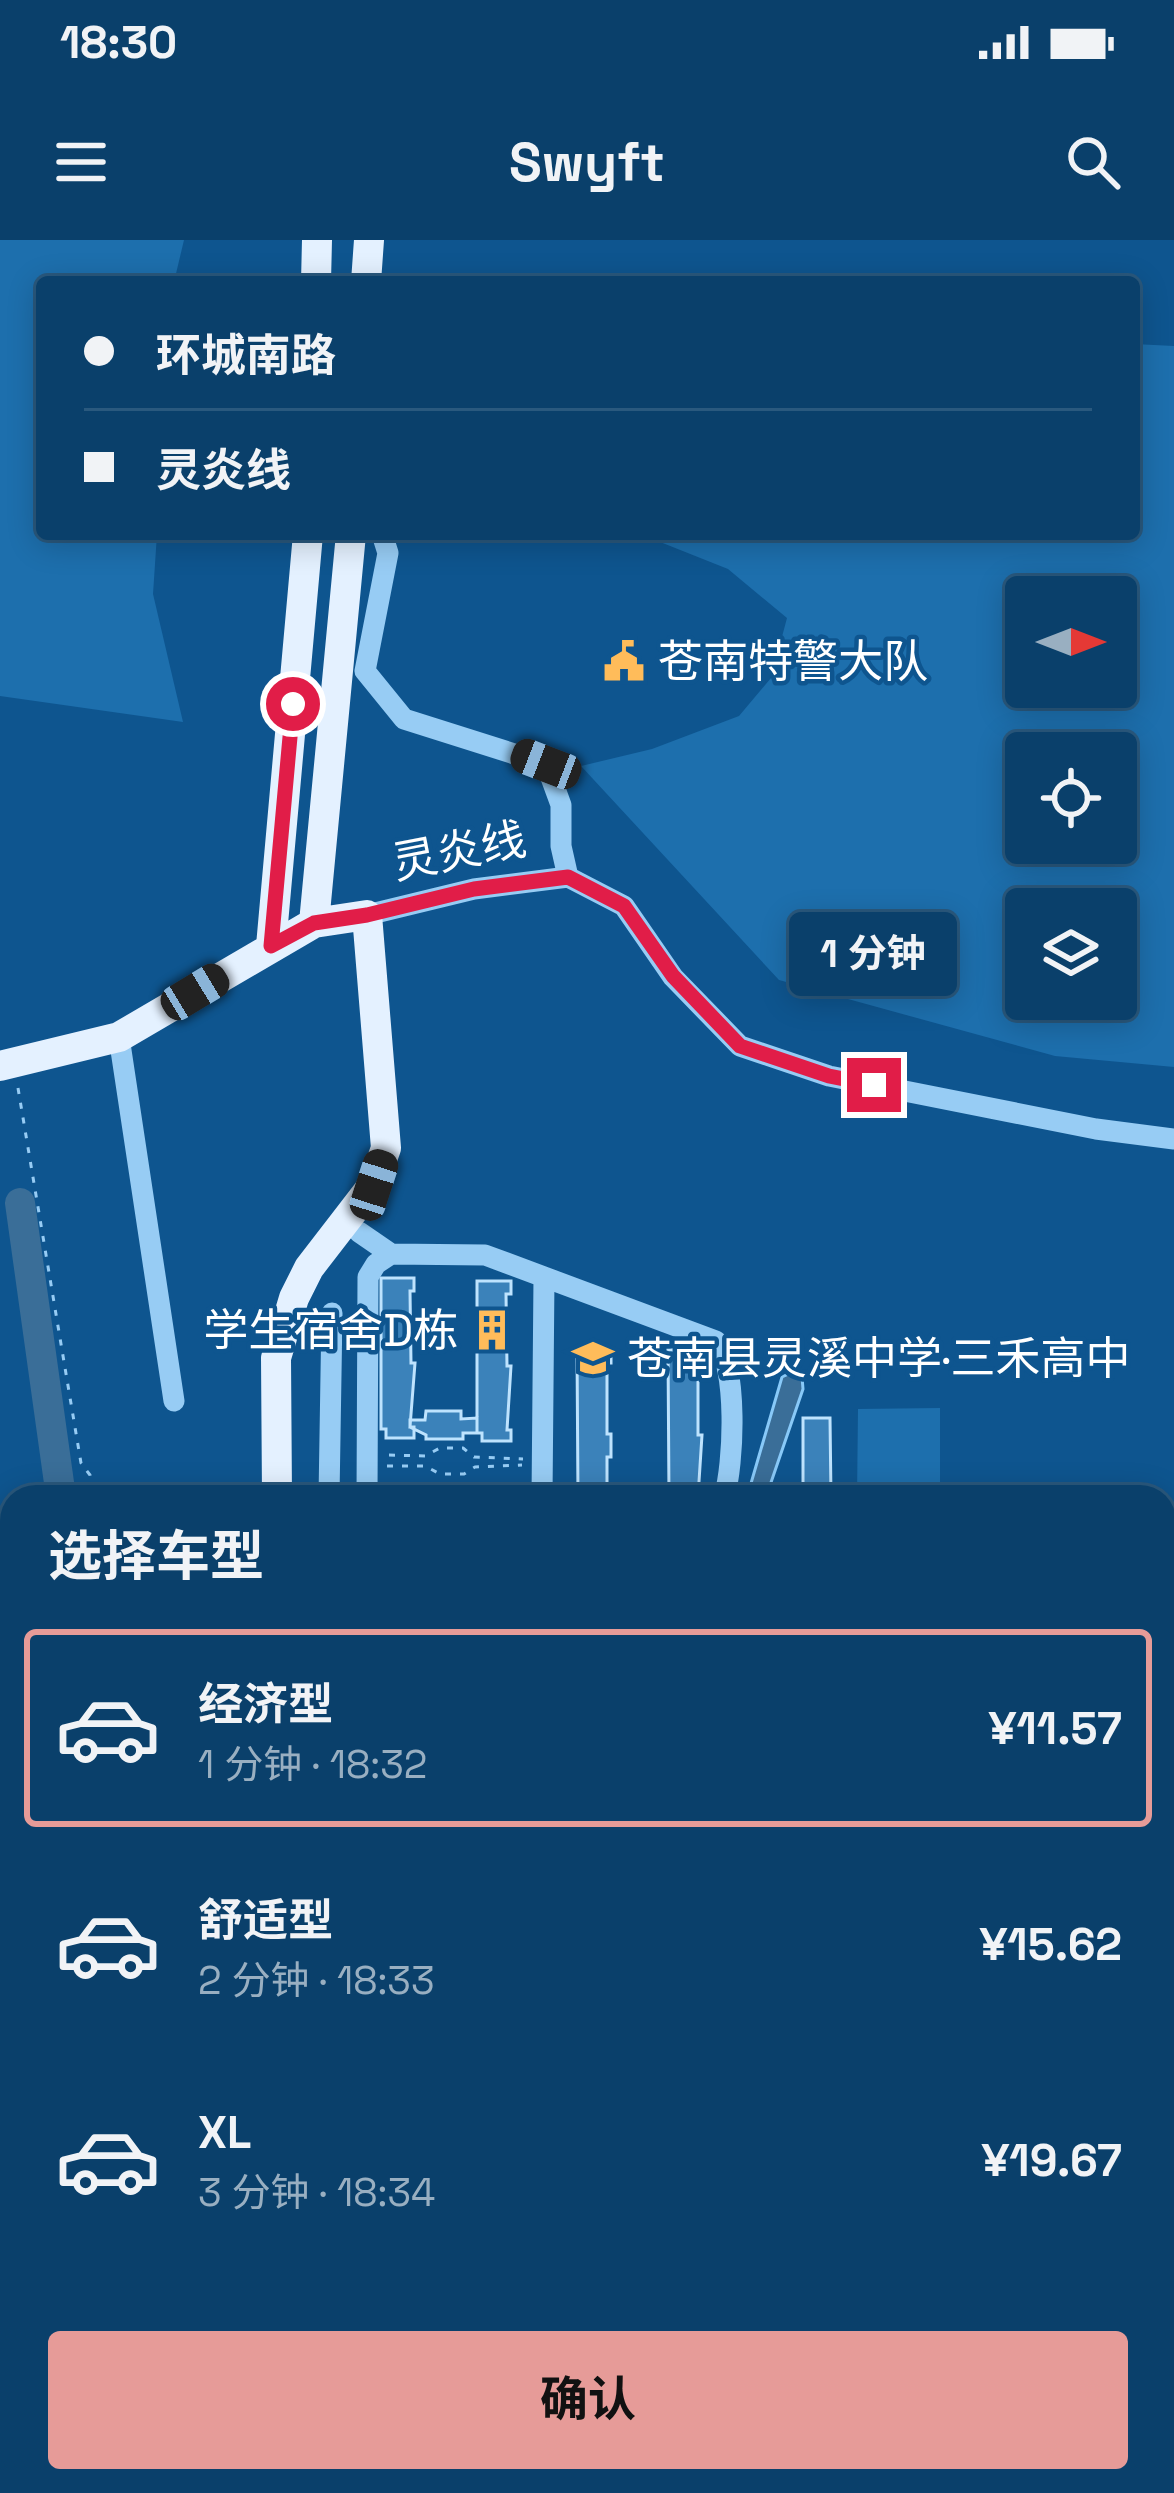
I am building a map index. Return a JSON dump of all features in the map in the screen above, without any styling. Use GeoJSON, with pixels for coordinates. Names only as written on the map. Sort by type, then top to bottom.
{"type":"FeatureCollection","features":[{"type":"Feature","properties":{"kind":"main road"},"geometry":{"type":"LineString","coordinates":[[316,276],[317,240]]}},
{"type":"Feature","properties":{"kind":"main road"},"geometry":{"type":"LineString","coordinates":[[366,276],[369,240]]}},
{"type":"Feature","properties":{"kind":"main road"},"geometry":{"type":"LineString","coordinates":[[271,946],[307,540]]}},
{"type":"Feature","properties":{"kind":"main road"},"geometry":{"type":"LineString","coordinates":[[314,923],[350,540]]}},
{"type":"Feature","properties":{"kind":"main road"},"geometry":{"type":"LineString","coordinates":[[277,1485],[276,1358],[294,1298],[309,1268],[374,1185],[386,1148],[367,915]]}},
{"type":"Feature","properties":{"kind":"main road","name":"灵炎线"},"geometry":{"type":"LineString","coordinates":[[7,1064],[118,1037],[314,923],[367,915]]}},
{"type":"Feature","properties":{"kind":"street"},"geometry":{"type":"LineString","coordinates":[[384,540],[388,553],[365,671],[404,719],[546,764],[561,805],[561,846],[568,877]]}},
{"type":"Feature","properties":{"kind":"street","name":"灵炎线"},"geometry":{"type":"LineString","coordinates":[[367,915],[474,889],[568,877],[624,906],[673,976],[740,1046],[829,1076],[1096,1129],[1174,1139]]}},
{"type":"Feature","properties":{"kind":"street"},"geometry":{"type":"LineString","coordinates":[[118,1037],[174,1401]]}},
{"type":"Feature","properties":{"kind":"street"},"geometry":{"type":"LineString","coordinates":[[359,1232],[391,1254],[485,1255],[716,1340],[729,1363],[728,1485]]}},
{"type":"Feature","properties":{"kind":"street"},"geometry":{"type":"LineString","coordinates":[[367,1485],[368,1277],[391,1254]]}},
{"type":"Feature","properties":{"kind":"street"},"geometry":{"type":"LineString","coordinates":[[542,1485],[544,1277]]}},
{"type":"Feature","properties":{"kind":"street"},"geometry":{"type":"LineString","coordinates":[[328,1485],[332,1312]]}},
{"type":"Feature","properties":{"kind":"path"},"geometry":{"type":"LineString","coordinates":[[7,1064],[81,1463],[92,1485]]}},
{"type":"Feature","properties":{"kind":"path"},"geometry":{"type":"LineString","coordinates":[[440,1448],[463,1448],[474,1457],[526,1461],[519,1467],[475,1467],[464,1474],[367,1461],[425,1456],[440,1448]]}},
{"type":"Feature","properties":{"kind":"path"},"geometry":{"type":"LineString","coordinates":[[425,1456],[425,1466]]}},
{"type":"Feature","properties":{"kind":"path"},"geometry":{"type":"LineString","coordinates":[[474,1457],[475,1467]]}},
{"type":"Feature","properties":{"kind":"shaded area"},"geometry":{"type":"Polygon","coordinates":[[[0,240],[184,240],[175,276],[36,276],[36,540],[157,540],[153,594],[183,722],[0,696],[0,240]]]}},
{"type":"Feature","properties":{"kind":"shaded area"},"geometry":{"type":"Polygon","coordinates":[[[1140,344],[1174,346],[1174,1067],[1055,1056],[779,980],[581,766],[652,749],[739,716],[771,678],[787,618],[728,569],[655,540],[1140,540],[1140,344]]]}},
{"type":"Feature","properties":{"kind":"shaded area"},"geometry":{"type":"Polygon","coordinates":[[[793,1372],[802,1377],[803,1389],[770,1485],[750,1485],[782,1377],[793,1372]]]}},
{"type":"Feature","properties":{"kind":"shaded area"},"geometry":{"type":"Polygon","coordinates":[[[940,1408],[940,1485],[857,1485],[858,1409],[940,1408]]]}},
{"type":"Feature","properties":{"kind":"building"},"geometry":{"type":"Polygon","coordinates":[[[381,1278],[414,1278],[414,1291],[410,1291],[411,1363],[415,1363],[410,1427],[414,1427],[414,1438],[386,1438],[386,1429],[381,1429],[381,1278]]]}},
{"type":"Feature","properties":{"kind":"building","name":"学生宿舍D栋"},"geometry":{"type":"Polygon","coordinates":[[[477,1281],[511,1281],[511,1294],[506,1294],[507,1366],[511,1366],[507,1430],[511,1430],[511,1441],[482,1441],[482,1433],[477,1433],[477,1281]]]}},
{"type":"Feature","properties":{"kind":"building"},"geometry":{"type":"Polygon","coordinates":[[[577,1350],[611,1350],[611,1363],[607,1363],[611,1457],[607,1457],[607,1485],[578,1485],[577,1350]]]}},
{"type":"Feature","properties":{"kind":"building"},"geometry":{"type":"Polygon","coordinates":[[[668,1350],[702,1350],[702,1363],[698,1363],[699,1485],[669,1485],[668,1350]]]}},
{"type":"Feature","properties":{"kind":"building"},"geometry":{"type":"Polygon","coordinates":[[[426,1411],[461,1411],[461,1419],[477,1418],[477,1433],[463,1433],[463,1439],[426,1439],[410,1427],[410,1420],[425,1420],[426,1411]]]}},
{"type":"Feature","properties":{"kind":"building"},"geometry":{"type":"Polygon","coordinates":[[[803,1418],[830,1418],[831,1485],[803,1485],[803,1418]]]}},
{"type":"Feature","properties":{"kind":"waterway"},"geometry":{"type":"LineString","coordinates":[[20,1203],[59,1485]]}},
{"type":"Feature","properties":{"kind":"place","name":"苍南特警大队"},"geometry":{"type":"Point","coordinates":[624,661]}},
{"type":"Feature","properties":{"kind":"place","name":"学生宿舍D栋"},"geometry":{"type":"Point","coordinates":[492,1330]}},
{"type":"Feature","properties":{"kind":"place","name":"苍南县灵溪中学·三禾高中"},"geometry":{"type":"Point","coordinates":[593,1358]}},
{"type":"Feature","properties":{"kind":"route"},"geometry":{"type":"LineString","coordinates":[[293,704],[271,946],[314,923],[474,889],[568,877],[624,906],[673,976],[740,1046],[829,1076],[874,1085]]}}]}
